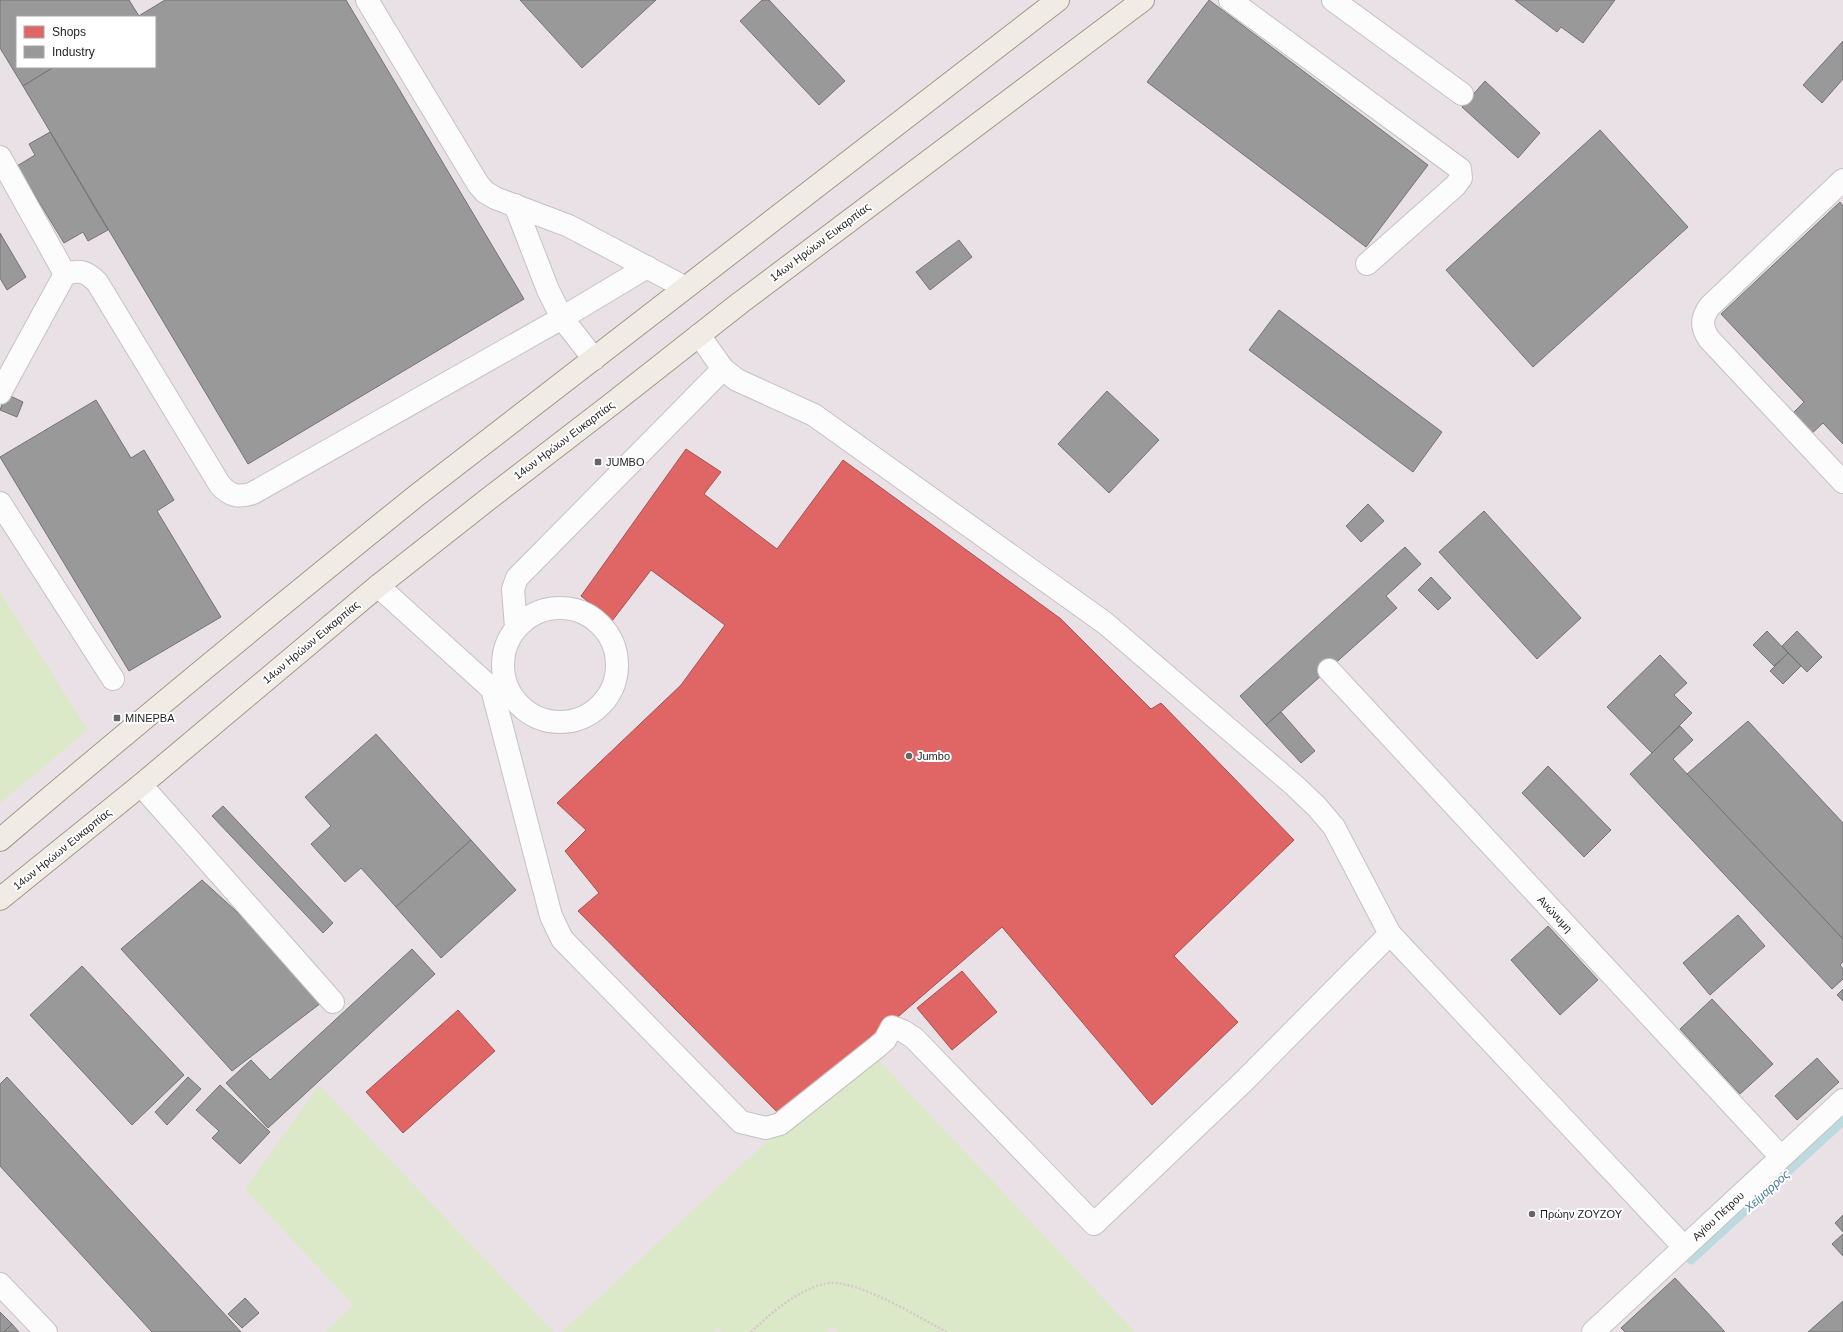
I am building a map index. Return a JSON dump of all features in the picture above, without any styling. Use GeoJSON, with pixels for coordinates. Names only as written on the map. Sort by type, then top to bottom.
{"type":"FeatureCollection","features":[{"type":"Feature","properties":{"kind":"main road"},"geometry":{"type":"LineString","coordinates":[[0,840],[246,633],[331,567],[416,496],[594,359],[684,287],[1058,0]]}},
{"type":"Feature","properties":{"kind":"main road","name":"14ων Ηρώων Ευκαρπίας"},"geometry":{"type":"LineString","coordinates":[[0,899],[141,785],[378,586],[699,335],[1143,0]]}},
{"type":"Feature","properties":{"kind":"street"},"geometry":{"type":"LineString","coordinates":[[367,0],[478,184],[489,195],[569,226],[684,287]]}},
{"type":"Feature","properties":{"kind":"street"},"geometry":{"type":"LineString","coordinates":[[1230,0],[1460,169],[1461,178],[1454,186],[1367,264]]}},
{"type":"Feature","properties":{"kind":"street"},"geometry":{"type":"LineString","coordinates":[[1333,0],[1462,94]]}},
{"type":"Feature","properties":{"kind":"street"},"geometry":{"type":"LineString","coordinates":[[0,157],[65,274]]}},
{"type":"Feature","properties":{"kind":"street"},"geometry":{"type":"LineString","coordinates":[[1843,180],[1710,306],[1704,313],[1702,322],[1704,332],[1709,339],[1843,482]]}},
{"type":"Feature","properties":{"kind":"street"},"geometry":{"type":"LineString","coordinates":[[514,205],[548,290],[562,318],[594,359]]}},
{"type":"Feature","properties":{"kind":"street"},"geometry":{"type":"LineString","coordinates":[[0,393],[65,274],[73,271],[82,271],[90,275],[97,282],[220,485],[227,492],[235,496],[244,496],[253,493],[562,318],[647,267]]}},
{"type":"Feature","properties":{"kind":"street"},"geometry":{"type":"LineString","coordinates":[[699,335],[723,369],[737,380],[814,415],[1105,623],[1295,786],[1317,807],[1334,827],[1390,934],[1684,1247]]}},
{"type":"Feature","properties":{"kind":"street"},"geometry":{"type":"LineString","coordinates":[[516,628],[513,589],[516,578],[723,369]]}},
{"type":"Feature","properties":{"kind":"street"},"geometry":{"type":"LineString","coordinates":[[0,503],[113,679]]}},
{"type":"Feature","properties":{"kind":"street"},"geometry":{"type":"LineString","coordinates":[[378,586],[498,685],[527,712],[544,720],[562,722],[580,719],[596,709],[609,695],[616,678],[617,660],[612,641],[601,625],[586,614],[568,608],[548,608],[531,616],[516,628],[506,644],[498,685],[551,916],[562,939],[741,1122],[766,1128],[780,1124],[877,1047],[885,1040],[892,1027],[903,1031],[914,1038],[1094,1224],[1242,1083],[1390,934]]}},
{"type":"Feature","properties":{"kind":"street","name":"Ανώνυμη"},"geometry":{"type":"LineString","coordinates":[[1329,670],[1781,1157]]}},
{"type":"Feature","properties":{"kind":"street"},"geometry":{"type":"LineString","coordinates":[[141,785],[333,1002]]}},
{"type":"Feature","properties":{"kind":"street","name":"Αγίου Πέτρου"},"geometry":{"type":"LineString","coordinates":[[1593,1332],[1843,1100]]}},
{"type":"Feature","properties":{"kind":"street"},"geometry":{"type":"LineString","coordinates":[[0,1284],[46,1332]]}},
{"type":"Feature","properties":{"kind":"path"},"geometry":{"type":"LineString","coordinates":[[751,1332],[786,1302],[825,1283],[846,1284],[872,1292],[947,1332]]}},
{"type":"Feature","properties":{"kind":"shaded area"},"geometry":{"type":"Polygon","coordinates":[[[0,0],[1843,0],[1843,1332],[0,1332],[0,0]]]}},
{"type":"Feature","properties":{"kind":"green space"},"geometry":{"type":"Polygon","coordinates":[[[0,592],[88,730],[0,803],[0,592]]]}},
{"type":"Feature","properties":{"kind":"green space"},"geometry":{"type":"Polygon","coordinates":[[[867,1048],[1135,1332],[838,1332],[833,1326],[826,1332],[722,1332],[718,1328],[714,1332],[562,1332],[867,1048]]]}},
{"type":"Feature","properties":{"kind":"green space"},"geometry":{"type":"Polygon","coordinates":[[[319,1085],[554,1332],[325,1332],[353,1305],[245,1189],[319,1085]]]}},
{"type":"Feature","properties":{"kind":"building: Shops","name":"Jumbo"},"geometry":{"type":"Polygon","coordinates":[[[686,449],[721,472],[704,494],[777,549],[843,460],[1061,619],[1151,709],[1161,703],[1294,840],[1174,956],[1238,1022],[1152,1105],[1002,927],[782,1117],[578,911],[599,893],[565,851],[586,830],[557,803],[681,685],[725,625],[651,570],[612,621],[581,596],[686,449]]]}},
{"type":"Feature","properties":{"kind":"building: Shops"},"geometry":{"type":"Polygon","coordinates":[[[962,971],[997,1012],[952,1050],[917,1008],[962,971]]]}},
{"type":"Feature","properties":{"kind":"building: Shops"},"geometry":{"type":"Polygon","coordinates":[[[458,1010],[495,1051],[403,1133],[366,1092],[458,1010]]]}},
{"type":"Feature","properties":{"kind":"building: Industry"},"geometry":{"type":"Polygon","coordinates":[[[0,0],[129,0],[139,16],[16,16],[16,68],[52,68],[23,86],[0,48],[0,0]]]}},
{"type":"Feature","properties":{"kind":"building: Industry"},"geometry":{"type":"Polygon","coordinates":[[[165,0],[346,0],[524,299],[248,464],[23,86],[52,68],[156,68],[156,16],[139,16],[165,0]]]}},
{"type":"Feature","properties":{"kind":"building: Industry"},"geometry":{"type":"Polygon","coordinates":[[[520,0],[656,0],[582,68],[520,0]]]}},
{"type":"Feature","properties":{"kind":"building: Industry"},"geometry":{"type":"Polygon","coordinates":[[[762,0],[769,0],[845,81],[819,105],[740,21],[762,0]]]}},
{"type":"Feature","properties":{"kind":"building: Industry"},"geometry":{"type":"Polygon","coordinates":[[[1209,0],[1428,165],[1366,247],[1147,82],[1209,0]]]}},
{"type":"Feature","properties":{"kind":"building: Industry"},"geometry":{"type":"Polygon","coordinates":[[[1515,0],[1615,0],[1583,43],[1561,27],[1557,32],[1515,0]]]}},
{"type":"Feature","properties":{"kind":"building: Industry"},"geometry":{"type":"Polygon","coordinates":[[[1843,41],[1843,79],[1822,103],[1803,85],[1843,41]]]}},
{"type":"Feature","properties":{"kind":"building: Industry"},"geometry":{"type":"Polygon","coordinates":[[[1485,81],[1540,133],[1518,158],[1462,107],[1485,81]]]}},
{"type":"Feature","properties":{"kind":"building: Industry"},"geometry":{"type":"Polygon","coordinates":[[[1600,130],[1688,227],[1533,367],[1446,270],[1600,130]]]}},
{"type":"Feature","properties":{"kind":"building: Industry"},"geometry":{"type":"Polygon","coordinates":[[[50,132],[108,230],[88,241],[83,232],[64,243],[17,166],[35,155],[29,144],[50,132]]]}},
{"type":"Feature","properties":{"kind":"building: Industry"},"geometry":{"type":"Polygon","coordinates":[[[1840,202],[1843,206],[1843,444],[1823,423],[1808,437],[1789,417],[1804,402],[1721,314],[1840,202]]]}},
{"type":"Feature","properties":{"kind":"building: Industry"},"geometry":{"type":"Polygon","coordinates":[[[0,233],[26,277],[7,290],[0,278],[0,233]]]}},
{"type":"Feature","properties":{"kind":"building: Industry"},"geometry":{"type":"Polygon","coordinates":[[[959,240],[972,257],[930,290],[916,272],[959,240]]]}},
{"type":"Feature","properties":{"kind":"building: Industry"},"geometry":{"type":"Polygon","coordinates":[[[1279,310],[1442,432],[1413,472],[1249,350],[1279,310]]]}},
{"type":"Feature","properties":{"kind":"building: Industry"},"geometry":{"type":"Polygon","coordinates":[[[1107,391],[1159,440],[1109,493],[1058,444],[1107,391]]]}},
{"type":"Feature","properties":{"kind":"building: Industry"},"geometry":{"type":"Polygon","coordinates":[[[6,394],[23,402],[17,417],[0,410],[6,394]]]}},
{"type":"Feature","properties":{"kind":"building: Industry"},"geometry":{"type":"Polygon","coordinates":[[[96,400],[131,458],[144,450],[174,500],[157,511],[221,617],[129,671],[0,457],[96,400]]]}},
{"type":"Feature","properties":{"kind":"building: Industry"},"geometry":{"type":"Polygon","coordinates":[[[1368,504],[1384,521],[1361,542],[1346,526],[1368,504]]]}},
{"type":"Feature","properties":{"kind":"building: Industry"},"geometry":{"type":"Polygon","coordinates":[[[1484,511],[1581,618],[1537,659],[1439,552],[1484,511]]]}},
{"type":"Feature","properties":{"kind":"building: Industry"},"geometry":{"type":"Polygon","coordinates":[[[1405,547],[1421,564],[1386,596],[1397,608],[1266,725],[1240,696],[1405,547]]]}},
{"type":"Feature","properties":{"kind":"building: Industry"},"geometry":{"type":"Polygon","coordinates":[[[1431,577],[1451,598],[1438,610],[1418,590],[1431,577]]]}},
{"type":"Feature","properties":{"kind":"building: Industry"},"geometry":{"type":"Polygon","coordinates":[[[1767,631],[1788,653],[1774,666],[1753,645],[1767,631]]]}},
{"type":"Feature","properties":{"kind":"building: Industry"},"geometry":{"type":"Polygon","coordinates":[[[1797,631],[1822,657],[1807,672],[1782,646],[1797,631]]]}},
{"type":"Feature","properties":{"kind":"building: Industry"},"geometry":{"type":"Polygon","coordinates":[[[1788,653],[1801,666],[1783,684],[1770,671],[1788,653]]]}},
{"type":"Feature","properties":{"kind":"building: Industry"},"geometry":{"type":"Polygon","coordinates":[[[1660,655],[1687,683],[1674,695],[1692,713],[1652,753],[1607,707],[1660,655]]]}},
{"type":"Feature","properties":{"kind":"building: Industry"},"geometry":{"type":"Polygon","coordinates":[[[1281,712],[1315,751],[1301,763],[1266,725],[1281,712]]]}},
{"type":"Feature","properties":{"kind":"building: Industry"},"geometry":{"type":"Polygon","coordinates":[[[1748,721],[1843,823],[1843,939],[1687,774],[1748,721]]]}},
{"type":"Feature","properties":{"kind":"building: Industry"},"geometry":{"type":"Polygon","coordinates":[[[1680,726],[1693,740],[1673,759],[1843,939],[1843,962],[1840,965],[1843,969],[1843,979],[1832,989],[1630,774],[1680,726]]]}},
{"type":"Feature","properties":{"kind":"building: Industry"},"geometry":{"type":"Polygon","coordinates":[[[376,734],[471,840],[396,907],[361,868],[345,882],[311,844],[331,826],[305,797],[376,734]]]}},
{"type":"Feature","properties":{"kind":"building: Industry"},"geometry":{"type":"Polygon","coordinates":[[[1548,766],[1611,830],[1584,857],[1522,793],[1548,766]]]}},
{"type":"Feature","properties":{"kind":"building: Industry"},"geometry":{"type":"Polygon","coordinates":[[[223,806],[333,923],[323,933],[212,816],[223,806]]]}},
{"type":"Feature","properties":{"kind":"building: Industry"},"geometry":{"type":"Polygon","coordinates":[[[471,840],[516,890],[441,958],[396,907],[471,840]]]}},
{"type":"Feature","properties":{"kind":"building: Industry"},"geometry":{"type":"Polygon","coordinates":[[[202,880],[260,933],[321,1003],[232,1071],[121,949],[202,880]]]}},
{"type":"Feature","properties":{"kind":"building: Industry"},"geometry":{"type":"Polygon","coordinates":[[[1738,915],[1765,946],[1710,995],[1683,963],[1738,915]]]}},
{"type":"Feature","properties":{"kind":"building: Industry"},"geometry":{"type":"Polygon","coordinates":[[[1548,926],[1598,980],[1560,1015],[1511,960],[1548,926]]]}},
{"type":"Feature","properties":{"kind":"building: Industry"},"geometry":{"type":"Polygon","coordinates":[[[412,949],[435,974],[268,1128],[226,1083],[251,1060],[270,1080],[412,949]]]}},
{"type":"Feature","properties":{"kind":"building: Industry"},"geometry":{"type":"Polygon","coordinates":[[[82,966],[184,1075],[132,1125],[30,1015],[82,966]]]}},
{"type":"Feature","properties":{"kind":"building: Industry"},"geometry":{"type":"Polygon","coordinates":[[[1843,989],[1843,1001],[1837,995],[1843,989]]]}},
{"type":"Feature","properties":{"kind":"building: Industry"},"geometry":{"type":"Polygon","coordinates":[[[1712,999],[1773,1064],[1740,1094],[1680,1029],[1712,999]]]}},
{"type":"Feature","properties":{"kind":"building: Industry"},"geometry":{"type":"Polygon","coordinates":[[[1817,1058],[1839,1082],[1797,1120],[1775,1096],[1817,1058]]]}},
{"type":"Feature","properties":{"kind":"building: Industry"},"geometry":{"type":"Polygon","coordinates":[[[7,1077],[241,1332],[152,1332],[0,1166],[0,1084],[7,1077]]]}},
{"type":"Feature","properties":{"kind":"building: Industry"},"geometry":{"type":"Polygon","coordinates":[[[188,1077],[201,1089],[167,1125],[155,1112],[188,1077]]]}},
{"type":"Feature","properties":{"kind":"building: Industry"},"geometry":{"type":"Polygon","coordinates":[[[220,1085],[270,1132],[240,1164],[212,1138],[219,1131],[196,1110],[220,1085]]]}},
{"type":"Feature","properties":{"kind":"building: Industry"},"geometry":{"type":"Polygon","coordinates":[[[1843,1215],[1843,1232],[1835,1223],[1843,1215]]]}},
{"type":"Feature","properties":{"kind":"building: Industry"},"geometry":{"type":"Polygon","coordinates":[[[1843,1234],[1843,1256],[1832,1244],[1843,1234]]]}},
{"type":"Feature","properties":{"kind":"building: Industry"},"geometry":{"type":"Polygon","coordinates":[[[1675,1278],[1725,1332],[1625,1332],[1621,1328],[1675,1278]]]}},
{"type":"Feature","properties":{"kind":"building: Industry"},"geometry":{"type":"Polygon","coordinates":[[[245,1298],[259,1313],[242,1328],[228,1314],[245,1298]]]}},
{"type":"Feature","properties":{"kind":"building: Industry"},"geometry":{"type":"Polygon","coordinates":[[[1843,1301],[1843,1332],[1808,1332],[1843,1301]]]}},
{"type":"Feature","properties":{"kind":"building: Industry"},"geometry":{"type":"Polygon","coordinates":[[[0,1312],[12,1324],[4,1332],[0,1332],[0,1312]]]}},
{"type":"Feature","properties":{"kind":"building: Industry"},"geometry":{"type":"Polygon","coordinates":[[[12,1324],[19,1332],[4,1332],[12,1324]]]}},
{"type":"Feature","properties":{"kind":"waterway","name":"Χείμαρρος"},"geometry":{"type":"LineString","coordinates":[[1691,1260],[1843,1121]]}},
{"type":"Feature","properties":{"kind":"place","name":"JUMBO"},"geometry":{"type":"Point","coordinates":[598,462]}},
{"type":"Feature","properties":{"kind":"place","name":"ΜΙΝΕΡΒΑ"},"geometry":{"type":"Point","coordinates":[117,718]}},
{"type":"Feature","properties":{"kind":"place","name":"Jumbo"},"geometry":{"type":"Point","coordinates":[909,756]}},
{"type":"Feature","properties":{"kind":"place","name":"Πρώην ΖΟΥΖΟΥ"},"geometry":{"type":"Point","coordinates":[1532,1214]}}]}
